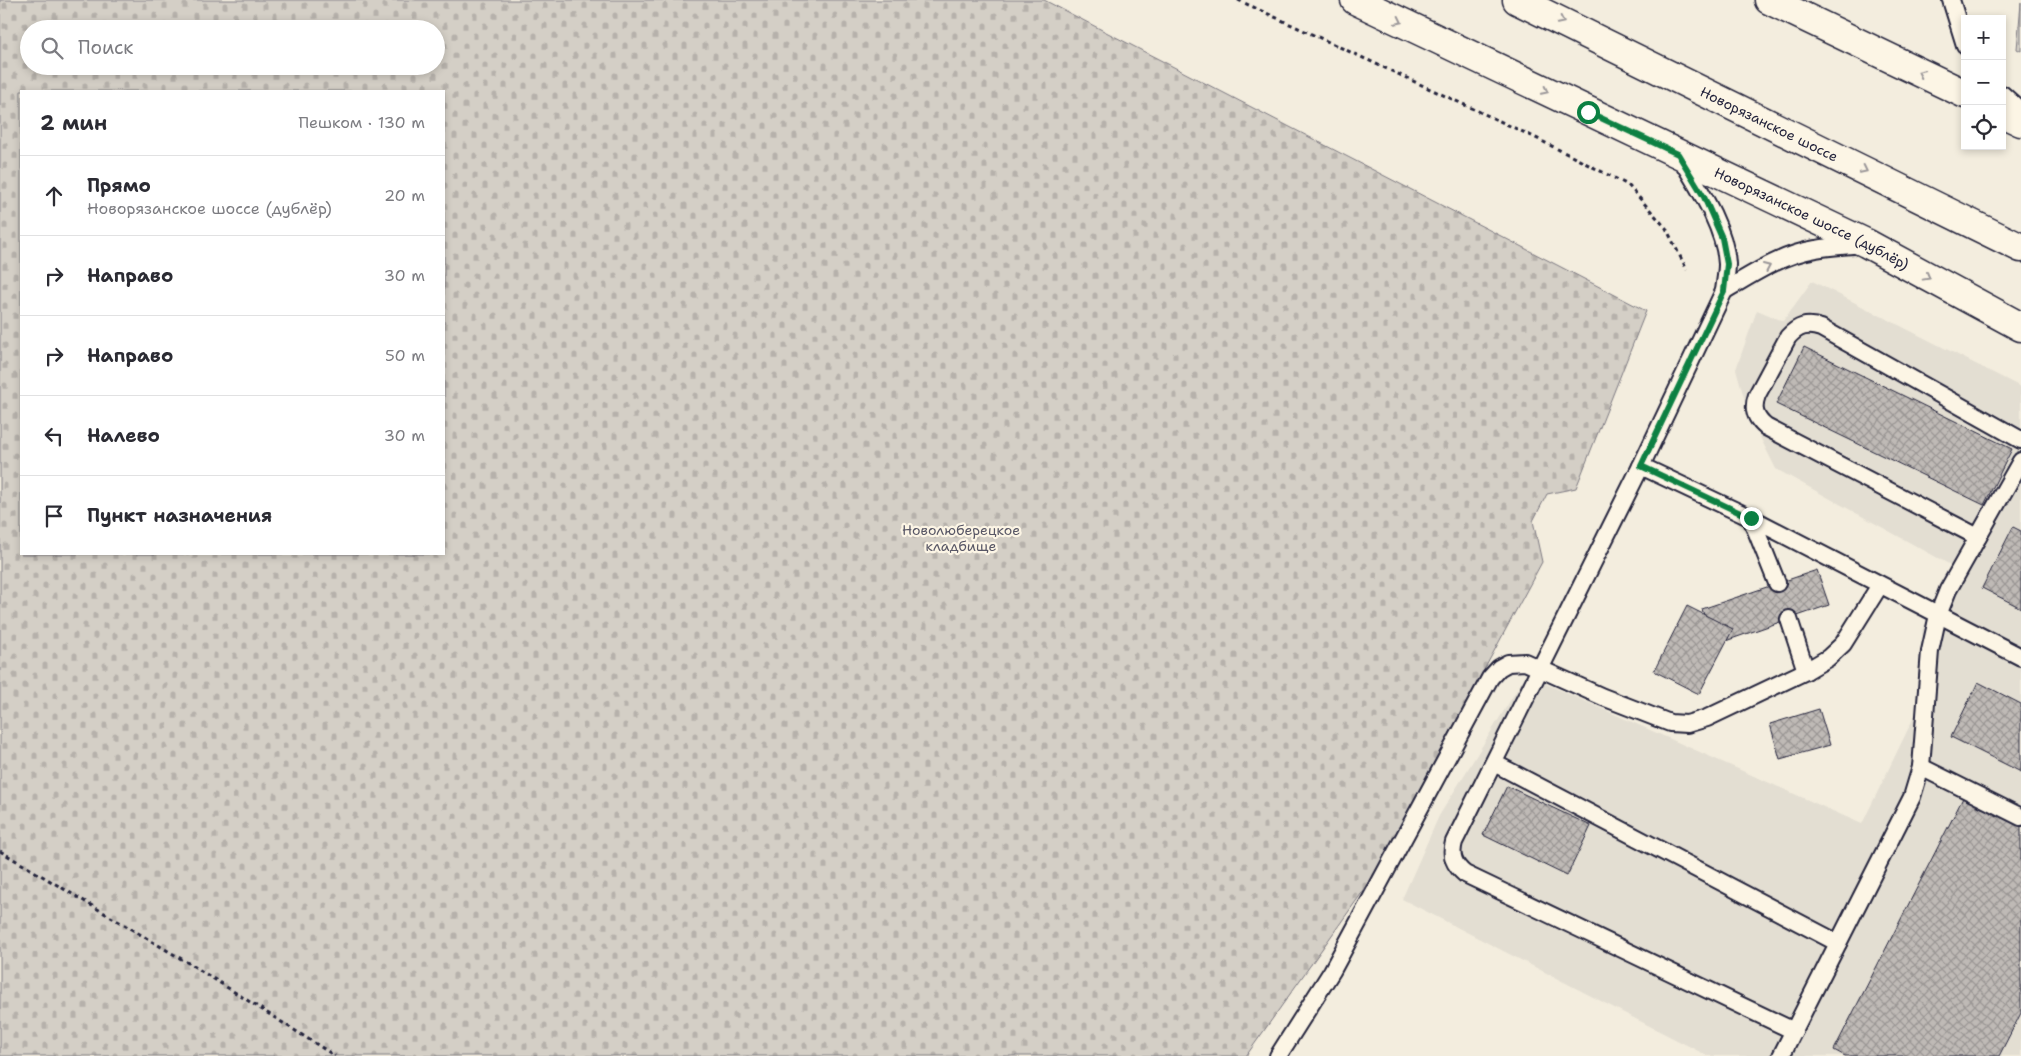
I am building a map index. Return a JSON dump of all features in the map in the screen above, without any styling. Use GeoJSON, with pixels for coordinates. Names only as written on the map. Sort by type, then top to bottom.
{"type":"FeatureCollection","features":[{"type":"Feature","properties":{"kind":"main road","name":"Новорязанское шоссе (дублёр)"},"geometry":{"type":"LineString","coordinates":[[1355,0],[1866,244],[2021,327]]}},
{"type":"Feature","properties":{"kind":"main road","name":"Новорязанское шоссе"},"geometry":{"type":"LineString","coordinates":[[1517,0],[2021,248]]}},
{"type":"Feature","properties":{"kind":"main road"},"geometry":{"type":"LineString","coordinates":[[1770,0],[1961,92]]}},
{"type":"Feature","properties":{"kind":"main road"},"geometry":{"type":"LineString","coordinates":[[2006,114],[2021,122]]}},
{"type":"Feature","properties":{"kind":"lane"},"geometry":{"type":"LineString","coordinates":[[1951,0],[1961,32]]}},
{"type":"Feature","properties":{"kind":"lane"},"geometry":{"type":"LineString","coordinates":[[2006,98],[2021,111]]}},
{"type":"Feature","properties":{"kind":"lane"},"geometry":{"type":"LineString","coordinates":[[1678,154],[1704,197],[1722,238],[1727,264],[1724,291],[1542,669],[1454,842],[1452,850],[1453,860],[1465,874],[1794,1031]]}},
{"type":"Feature","properties":{"kind":"lane"},"geometry":{"type":"LineString","coordinates":[[1724,291],[1757,271],[1788,257],[1814,249],[1866,244]]}},
{"type":"Feature","properties":{"kind":"lane"},"geometry":{"type":"LineString","coordinates":[[1978,537],[1766,427],[1759,421],[1755,413],[1754,404],[1757,395],[1788,337],[1794,330],[1812,325],[1821,328],[2021,440]]}},
{"type":"Feature","properties":{"kind":"lane"},"geometry":{"type":"LineString","coordinates":[[1782,1056],[1912,798],[1921,767],[1930,651],[1938,615],[1948,590],[2021,461]]}},
{"type":"Feature","properties":{"kind":"lane"},"geometry":{"type":"LineString","coordinates":[[1641,466],[1751,518],[2021,657]]}},
{"type":"Feature","properties":{"kind":"lane"},"geometry":{"type":"LineString","coordinates":[[1751,518],[1777,583]]}},
{"type":"Feature","properties":{"kind":"lane"},"geometry":{"type":"LineString","coordinates":[[1278,1056],[1332,971],[1490,678],[1499,668],[1514,662],[1525,662],[1603,697],[1670,723],[1687,724],[1707,718],[1806,671],[1828,658],[1843,644],[1880,585]]}},
{"type":"Feature","properties":{"kind":"lane"},"geometry":{"type":"LineString","coordinates":[[1789,619],[1806,671]]}},
{"type":"Feature","properties":{"kind":"lane"},"geometry":{"type":"LineString","coordinates":[[1494,763],[1838,943]]}},
{"type":"Feature","properties":{"kind":"lane"},"geometry":{"type":"LineString","coordinates":[[1921,767],[2021,816]]}},
{"type":"Feature","properties":{"kind":"path"},"geometry":{"type":"LineString","coordinates":[[1238,0],[1534,136],[1628,185],[1666,228],[1687,270]]}},
{"type":"Feature","properties":{"kind":"path"},"geometry":{"type":"LineString","coordinates":[[0,851],[195,968],[335,1056]]}},
{"type":"Feature","properties":{"kind":"shaded area"},"geometry":{"type":"Polygon","coordinates":[[[1812,281],[2021,387],[2021,1056],[1708,1056],[1402,899],[1439,816],[1526,675],[1862,824],[1928,688],[1922,630],[1956,568],[1776,469],[1749,415],[1736,369],[1757,310],[1783,321],[1812,281]]]}},
{"type":"Feature","properties":{"kind":"green space","name":"Новолюберецкое кладбище"},"geometry":{"type":"Polygon","coordinates":[[[0,0],[1044,0],[1646,311],[1576,488],[1547,494],[1533,521],[1542,562],[1371,880],[1246,1056],[0,1056],[0,0]]]}},
{"type":"Feature","properties":{"kind":"green space"},"geometry":{"type":"Polygon","coordinates":[[[2021,3],[2021,51],[2017,49],[2021,3]]]}},
{"type":"Feature","properties":{"kind":"building"},"geometry":{"type":"Polygon","coordinates":[[[1804,347],[2012,449],[1984,505],[1776,404],[1804,347]]]}},
{"type":"Feature","properties":{"kind":"building"},"geometry":{"type":"Polygon","coordinates":[[[2013,527],[2021,531],[2021,608],[1982,588],[2013,527]]]}},
{"type":"Feature","properties":{"kind":"building"},"geometry":{"type":"Polygon","coordinates":[[[1817,570],[1829,605],[1714,645],[1702,609],[1817,570]]]}},
{"type":"Feature","properties":{"kind":"building"},"geometry":{"type":"Polygon","coordinates":[[[1687,606],[1733,629],[1699,694],[1654,671],[1687,606]]]}},
{"type":"Feature","properties":{"kind":"building"},"geometry":{"type":"Polygon","coordinates":[[[1978,682],[2021,704],[2021,772],[1951,737],[1978,682]]]}},
{"type":"Feature","properties":{"kind":"building"},"geometry":{"type":"Polygon","coordinates":[[[1819,709],[1830,745],[1780,759],[1770,724],[1819,709]]]}},
{"type":"Feature","properties":{"kind":"building"},"geometry":{"type":"Polygon","coordinates":[[[1507,786],[1591,826],[1567,876],[1483,835],[1507,786]]]}},
{"type":"Feature","properties":{"kind":"building"},"geometry":{"type":"Polygon","coordinates":[[[1965,794],[2021,822],[2021,1013],[1999,1056],[1845,1056],[1834,1050],[1965,794]]]}},
{"type":"Feature","properties":{"kind":"route"},"geometry":{"type":"LineString","coordinates":[[1588,112],[1678,154],[1704,197],[1722,238],[1727,264],[1724,291],[1641,466],[1751,518]]}}]}
